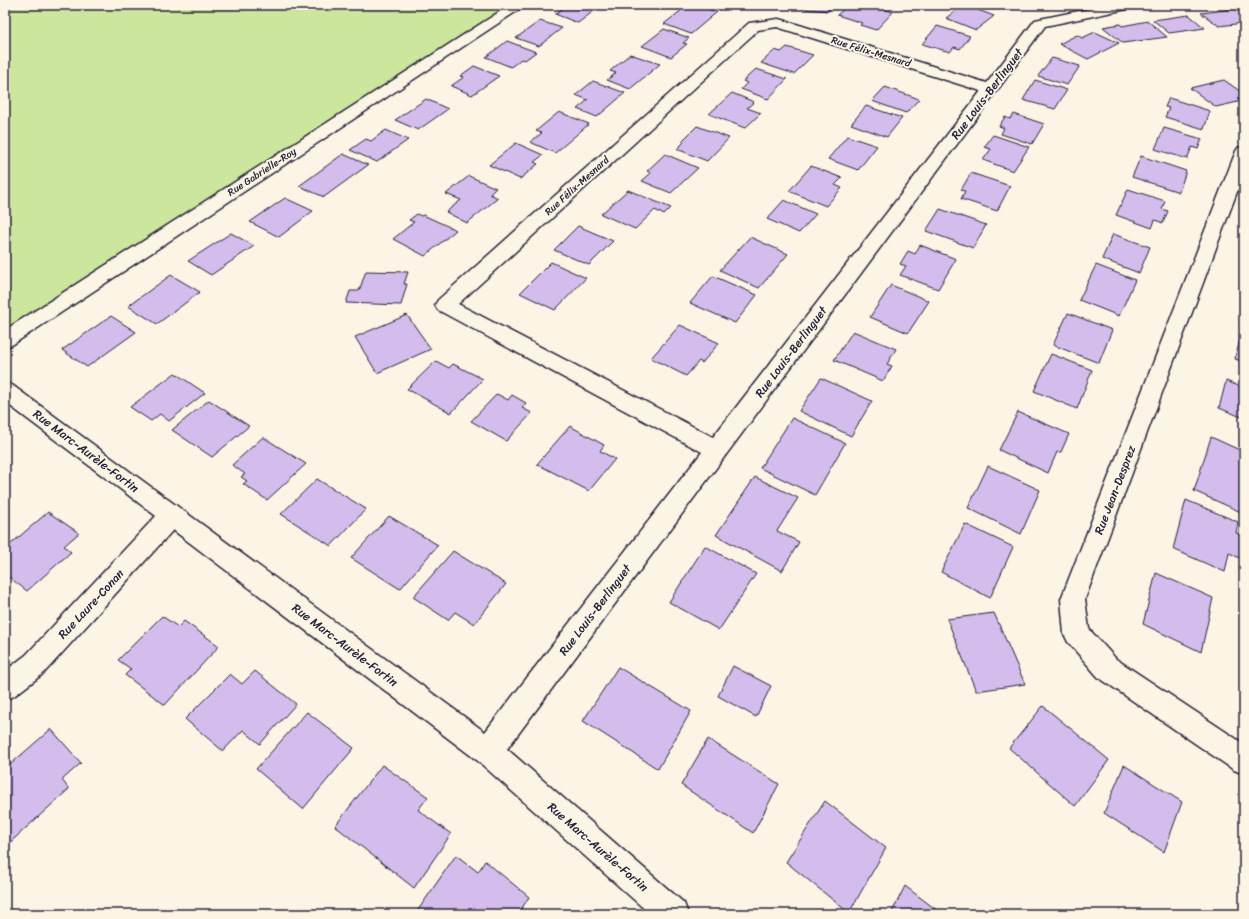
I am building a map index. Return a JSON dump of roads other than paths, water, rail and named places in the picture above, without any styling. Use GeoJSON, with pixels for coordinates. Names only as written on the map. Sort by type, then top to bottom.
{"type":"FeatureCollection","features":[{"type":"Feature","properties":{"kind":"street","name":"Rue Gabrielle-Roy"},"geometry":{"type":"LineString","coordinates":[[5,340],[519,5]]}},
{"type":"Feature","properties":{"kind":"street","name":"Rue Louis-Berlinguet"},"geometry":{"type":"LineString","coordinates":[[488,751],[1040,23],[1127,5]]}},
{"type":"Feature","properties":{"kind":"street","name":"Rue Félix-Mesnard"},"geometry":{"type":"LineString","coordinates":[[717,450],[445,305],[754,26],[778,23],[990,89]]}},
{"type":"Feature","properties":{"kind":"street","name":"Rue Jean-Desprez"},"geometry":{"type":"LineString","coordinates":[[1244,152],[1073,599],[1076,634],[1107,668],[1244,760]]}},
{"type":"Feature","properties":{"kind":"street","name":"Rue Marc-Aurèle-Fortin"},"geometry":{"type":"LineString","coordinates":[[5,391],[488,751],[673,914]]}},
{"type":"Feature","properties":{"kind":"street","name":"Rue Laure-Conan"},"geometry":{"type":"LineString","coordinates":[[5,687],[35,664],[172,515]]}}]}
